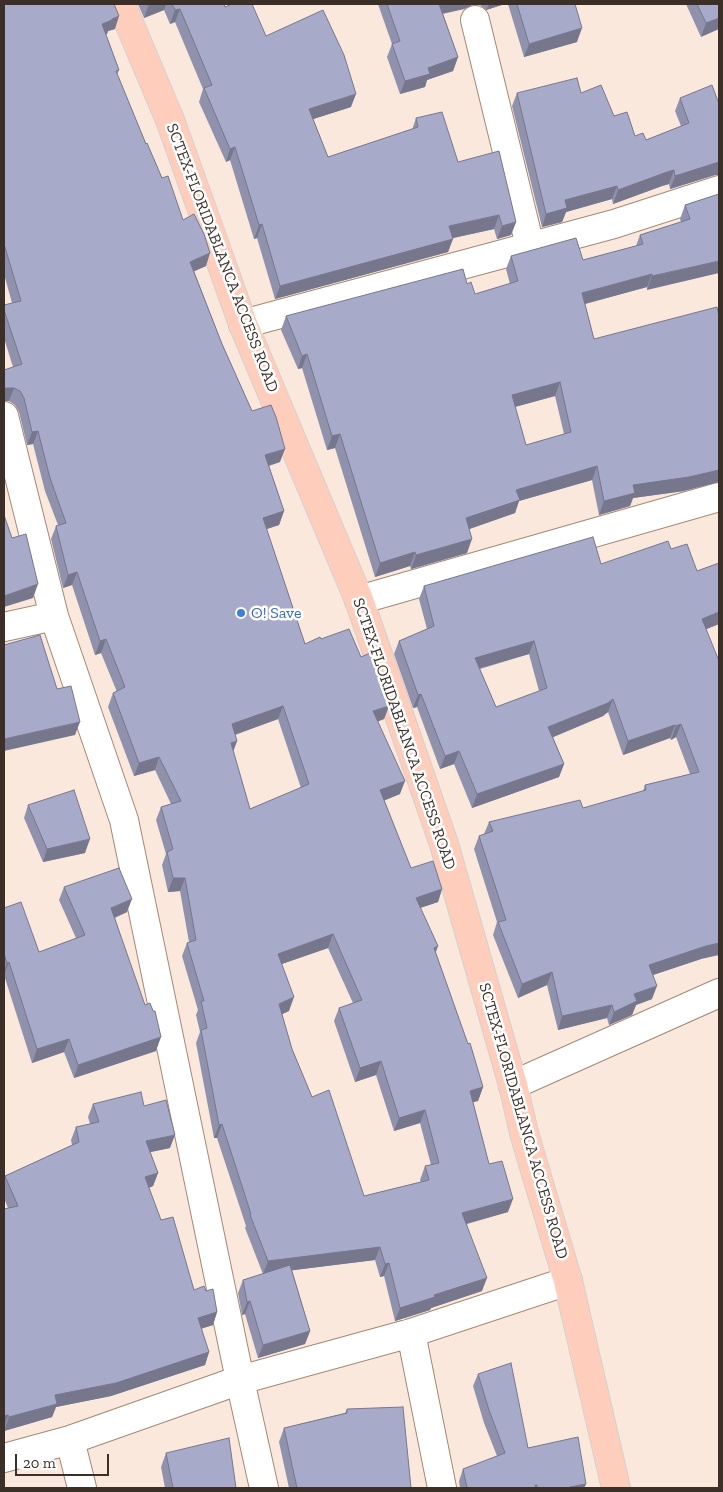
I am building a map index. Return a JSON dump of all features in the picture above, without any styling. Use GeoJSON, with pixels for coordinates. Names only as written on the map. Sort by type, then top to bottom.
{"type":"FeatureCollection","features":[{"type":"Feature","properties":{"kind":"main road","name":"SCTEX-FLORIDABLANCA ACCESS ROAD"},"geometry":{"type":"LineString","coordinates":[[121,4],[170,120],[243,324],[359,600],[444,844],[513,1085],[524,1133],[568,1281],[616,1488]]}},
{"type":"Feature","properties":{"kind":"street"},"geometry":{"type":"LineString","coordinates":[[475,20],[530,246]]}},
{"type":"Feature","properties":{"kind":"street"},"geometry":{"type":"LineString","coordinates":[[243,324],[614,224],[719,190]]}},
{"type":"Feature","properties":{"kind":"street"},"geometry":{"type":"LineString","coordinates":[[4,416],[54,616],[124,820],[264,1488]]}},
{"type":"Feature","properties":{"kind":"street"},"geometry":{"type":"LineString","coordinates":[[359,600],[719,497]]}},
{"type":"Feature","properties":{"kind":"street"},"geometry":{"type":"LineString","coordinates":[[4,627],[54,616]]}},
{"type":"Feature","properties":{"kind":"street"},"geometry":{"type":"LineString","coordinates":[[513,1085],[719,993]]}},
{"type":"Feature","properties":{"kind":"street"},"geometry":{"type":"LineString","coordinates":[[4,1458],[70,1440],[240,1380],[411,1333],[568,1281]]}},
{"type":"Feature","properties":{"kind":"street"},"geometry":{"type":"LineString","coordinates":[[411,1333],[442,1488]]}},
{"type":"Feature","properties":{"kind":"street"},"geometry":{"type":"LineString","coordinates":[[70,1440],[82,1488]]}},
{"type":"Feature","properties":{"kind":"building"},"geometry":{"type":"Polygon","coordinates":[[[4,4],[114,4],[119,16],[102,24],[119,70],[116,71],[162,178],[168,176],[183,220],[194,214],[204,234],[210,253],[190,262],[222,344],[252,411],[271,405],[276,417],[285,449],[265,455],[284,511],[263,518],[305,644],[320,637],[321,639],[349,629],[361,657],[370,653],[389,706],[373,711],[405,781],[380,790],[411,868],[433,861],[442,889],[416,898],[438,946],[434,948],[468,1044],[470,1043],[483,1087],[470,1091],[489,1164],[502,1161],[513,1199],[462,1213],[487,1278],[400,1308],[389,1263],[385,1264],[380,1247],[268,1261],[250,1215],[222,1124],[219,1125],[201,1030],[207,1028],[201,1001],[204,1001],[187,943],[196,940],[185,878],[173,878],[167,852],[173,849],[161,807],[181,801],[159,757],[139,763],[113,693],[125,687],[106,639],[100,641],[77,572],[68,575],[56,526],[66,523],[50,478],[38,431],[32,432],[24,398],[20,391],[14,388],[4,388],[4,370],[22,364],[4,310],[4,305],[21,301],[4,244],[4,4]],[[283,706],[232,724],[237,741],[231,743],[250,809],[309,784],[283,706]],[[333,934],[278,954],[294,997],[279,1004],[292,1049],[312,1097],[329,1090],[364,1196],[429,1180],[425,1166],[439,1163],[425,1110],[399,1118],[381,1061],[360,1068],[339,1008],[362,1000],[333,934]]]}},
{"type":"Feature","properties":{"kind":"building"},"geometry":{"type":"Polygon","coordinates":[[[172,4],[224,4],[225,7],[232,4],[252,4],[266,36],[323,10],[344,55],[356,94],[309,109],[328,157],[418,127],[416,118],[442,112],[458,162],[499,151],[516,222],[502,226],[499,215],[449,226],[453,239],[280,286],[262,224],[259,225],[235,147],[230,149],[204,88],[212,85],[180,9],[175,10],[172,4]]]}},
{"type":"Feature","properties":{"kind":"building"},"geometry":{"type":"Polygon","coordinates":[[[387,4],[439,4],[458,57],[428,68],[430,74],[405,81],[392,44],[400,41],[387,4]]]}},
{"type":"Feature","properties":{"kind":"building"},"geometry":{"type":"Polygon","coordinates":[[[517,4],[575,4],[582,28],[529,44],[517,4]]]}},
{"type":"Feature","properties":{"kind":"building"},"geometry":{"type":"Polygon","coordinates":[[[697,4],[719,4],[719,18],[706,23],[697,4]]]}},
{"type":"Feature","properties":{"kind":"building"},"geometry":{"type":"Polygon","coordinates":[[[577,78],[581,93],[601,85],[614,116],[627,112],[635,136],[643,133],[646,140],[689,123],[680,98],[712,85],[719,104],[719,162],[675,176],[674,170],[618,190],[617,186],[565,200],[567,208],[546,214],[517,93],[577,78]]]}},
{"type":"Feature","properties":{"kind":"building"},"geometry":{"type":"Polygon","coordinates":[[[719,194],[719,261],[652,276],[652,274],[582,293],[594,339],[717,307],[719,316],[719,470],[689,477],[633,485],[635,493],[604,501],[597,466],[516,490],[520,500],[466,518],[472,539],[416,555],[415,552],[380,563],[340,434],[332,436],[307,354],[302,356],[286,316],[463,269],[467,284],[471,282],[475,294],[518,281],[511,256],[576,238],[583,260],[643,244],[640,235],[690,219],[685,205],[719,194]],[[560,382],[512,395],[526,445],[571,432],[560,382]]]}},
{"type":"Feature","properties":{"kind":"building"},"geometry":{"type":"Polygon","coordinates":[[[4,515],[12,538],[26,534],[38,584],[4,596],[4,515]]]}},
{"type":"Feature","properties":{"kind":"building"},"geometry":{"type":"Polygon","coordinates":[[[593,537],[601,564],[668,541],[671,549],[687,544],[697,571],[719,563],[719,612],[702,619],[719,661],[719,943],[649,965],[657,986],[634,994],[637,1001],[614,1012],[612,1005],[562,1016],[552,972],[522,984],[498,922],[506,920],[479,836],[493,831],[489,822],[580,800],[583,808],[646,790],[645,785],[699,772],[681,724],[628,741],[613,699],[608,703],[548,727],[564,764],[477,794],[459,751],[445,756],[421,694],[418,695],[399,641],[434,626],[424,586],[593,537]],[[534,641],[475,658],[496,707],[547,688],[534,641]]]}},
{"type":"Feature","properties":{"kind":"building"},"geometry":{"type":"Polygon","coordinates":[[[40,635],[57,689],[71,686],[80,722],[4,739],[4,645],[40,635]]]}},
{"type":"Feature","properties":{"kind":"building"},"geometry":{"type":"Polygon","coordinates":[[[74,790],[90,839],[47,849],[28,805],[74,790]]]}},
{"type":"Feature","properties":{"kind":"building"},"geometry":{"type":"Polygon","coordinates":[[[119,868],[132,899],[111,908],[145,1005],[150,1003],[153,1011],[155,1011],[161,1037],[78,1065],[69,1039],[37,1049],[9,962],[7,963],[4,954],[4,908],[21,902],[39,952],[85,935],[64,887],[119,868]]]}},
{"type":"Feature","properties":{"kind":"building"},"geometry":{"type":"Polygon","coordinates":[[[141,1092],[144,1106],[166,1100],[175,1135],[146,1141],[158,1173],[145,1177],[161,1220],[173,1217],[194,1290],[204,1286],[206,1291],[213,1289],[217,1312],[198,1318],[209,1352],[116,1383],[55,1395],[57,1404],[9,1417],[8,1415],[4,1416],[4,1209],[18,1206],[5,1176],[79,1142],[76,1127],[99,1122],[93,1104],[141,1092]]]}},
{"type":"Feature","properties":{"kind":"building"},"geometry":{"type":"Polygon","coordinates":[[[290,1265],[310,1331],[263,1345],[250,1301],[247,1302],[243,1280],[290,1265]]]}},
{"type":"Feature","properties":{"kind":"building"},"geometry":{"type":"Polygon","coordinates":[[[511,1363],[528,1448],[578,1437],[586,1484],[570,1488],[537,1488],[537,1485],[535,1485],[536,1488],[467,1488],[463,1469],[505,1453],[478,1374],[511,1363]]]}},
{"type":"Feature","properties":{"kind":"building"},"geometry":{"type":"Polygon","coordinates":[[[403,1407],[411,1488],[297,1488],[284,1428],[347,1413],[347,1409],[403,1407]]]}},
{"type":"Feature","properties":{"kind":"building"},"geometry":{"type":"Polygon","coordinates":[[[229,1438],[236,1488],[173,1488],[166,1453],[229,1438]]]}},
{"type":"Feature","properties":{"kind":"place","name":"O! Save"},"geometry":{"type":"Point","coordinates":[241,613]}}]}
